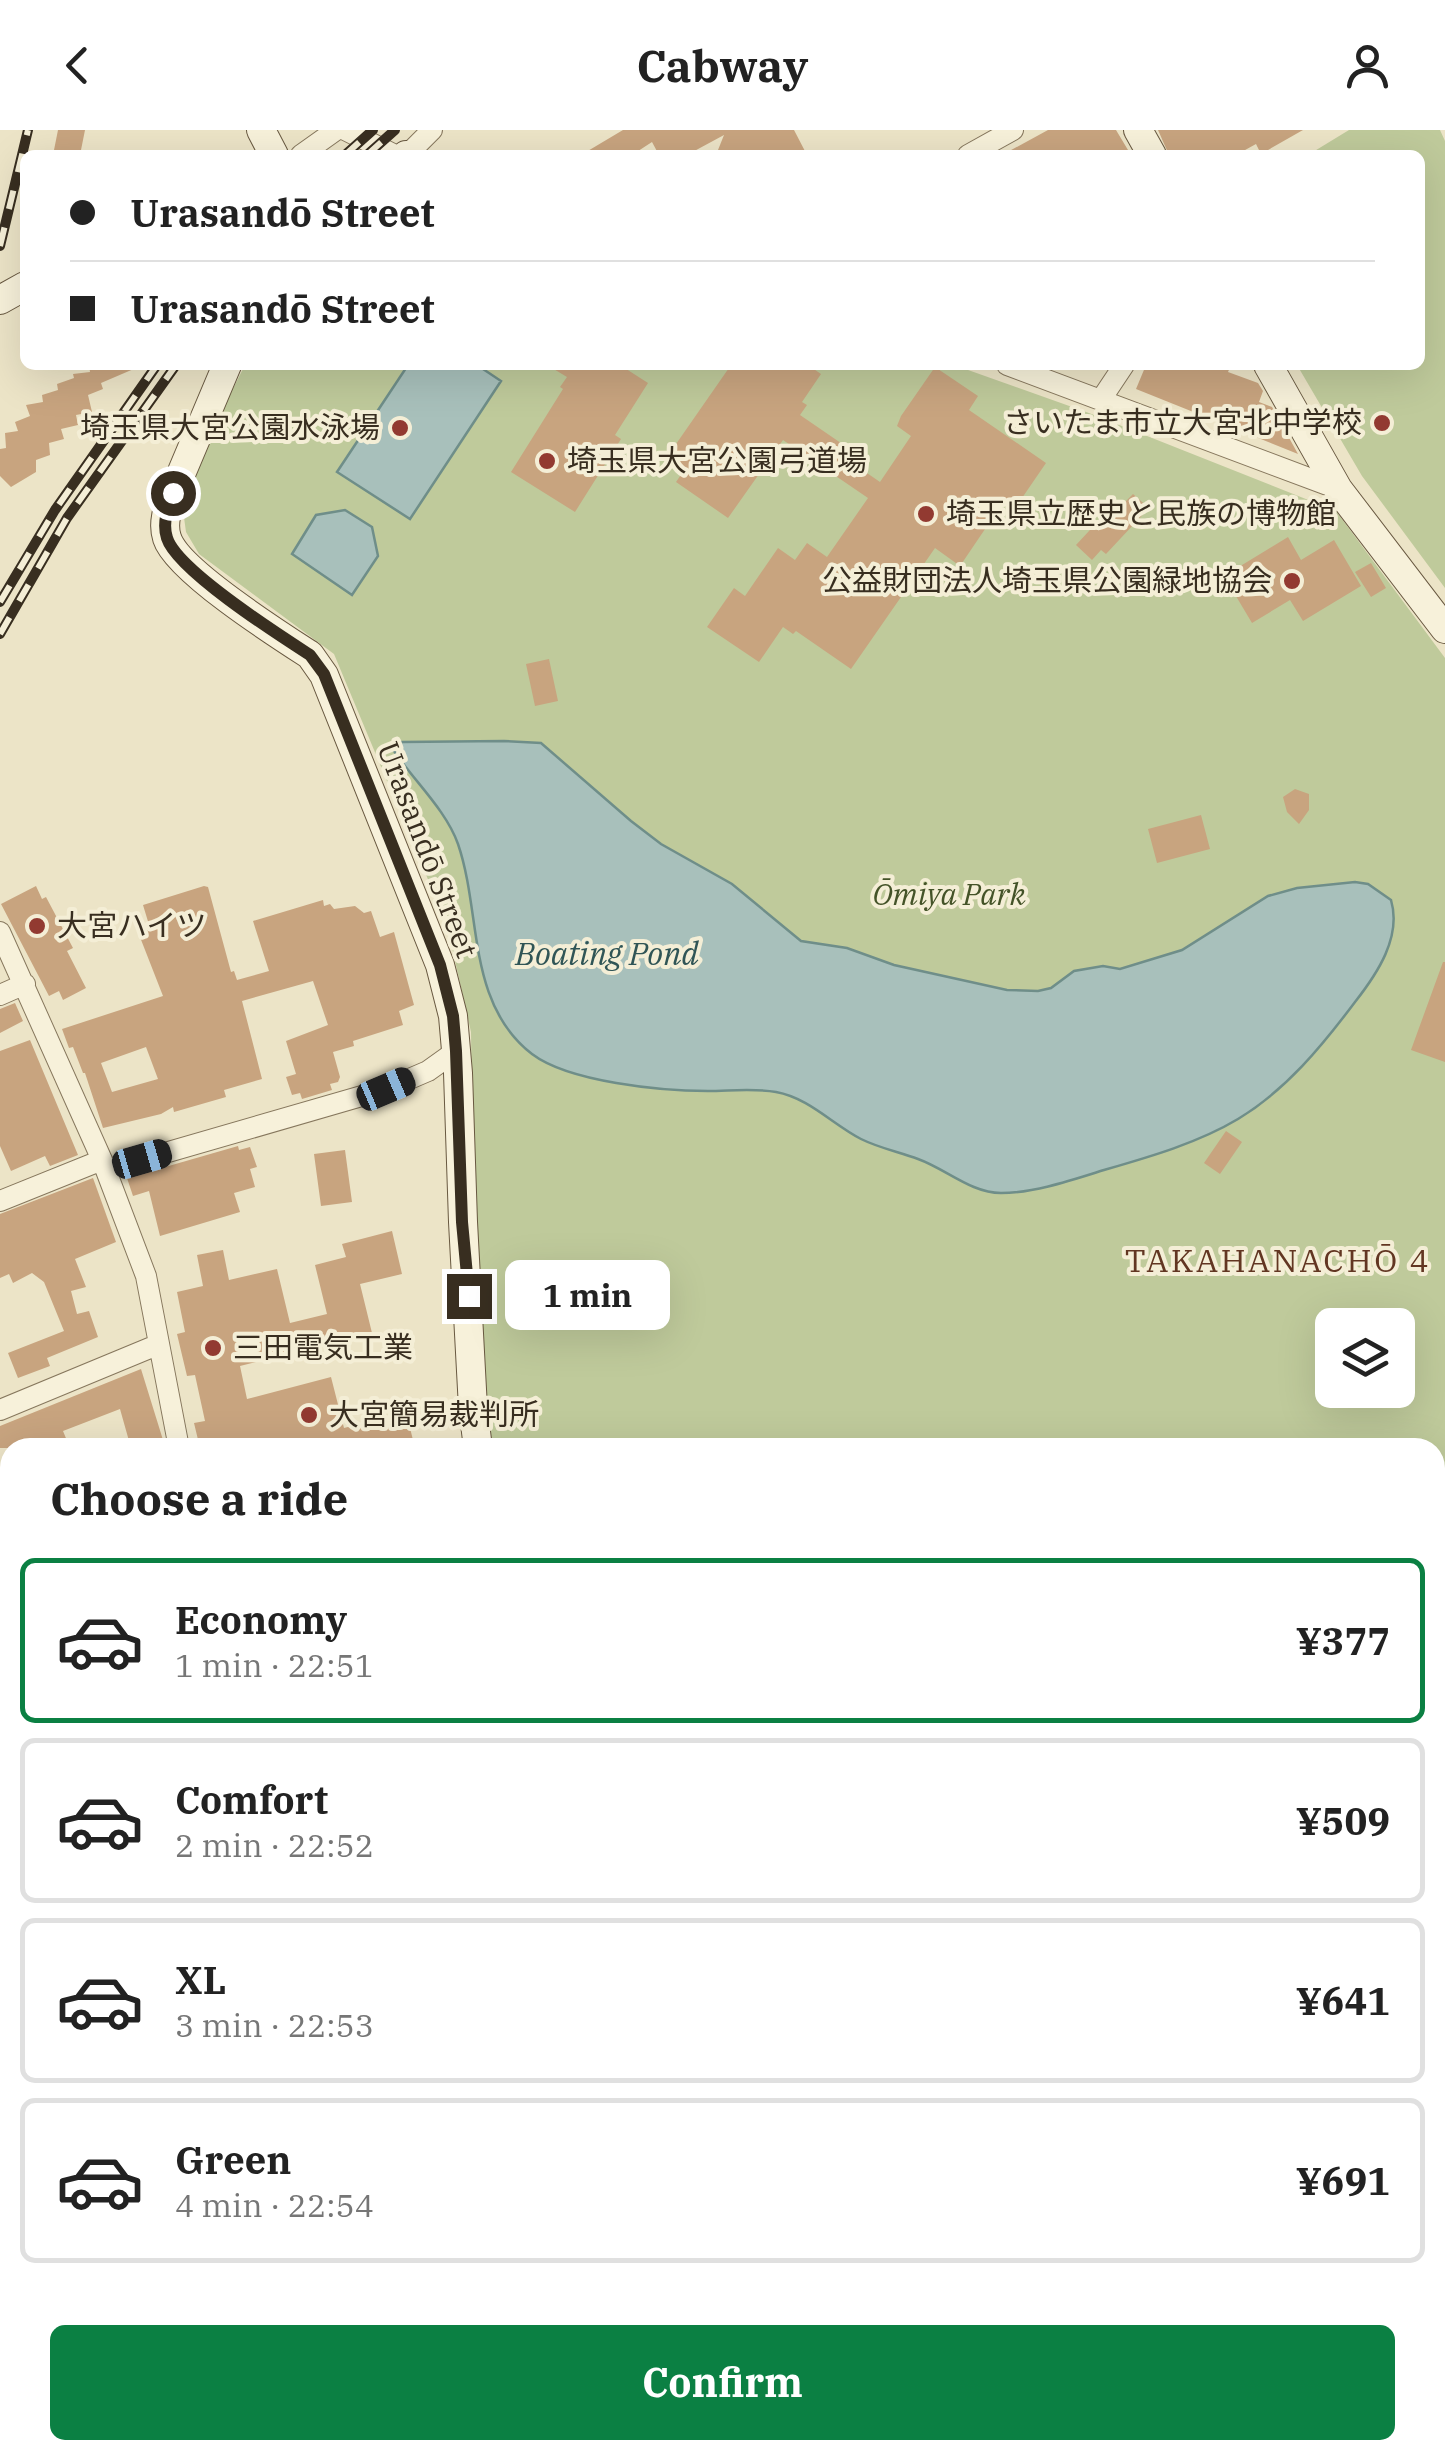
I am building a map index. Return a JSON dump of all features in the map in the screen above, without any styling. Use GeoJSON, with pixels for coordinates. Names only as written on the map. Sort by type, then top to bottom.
{"type":"FeatureCollection","features":[{"type":"Feature","properties":{"kind":"street"},"geometry":{"type":"LineString","coordinates":[[308,150],[336,130]]}},
{"type":"Feature","properties":{"kind":"street"},"geometry":{"type":"LineString","coordinates":[[345,130],[385,150]]}},
{"type":"Feature","properties":{"kind":"street"},"geometry":{"type":"LineString","coordinates":[[413,150],[432,130]]}},
{"type":"Feature","properties":{"kind":"street"},"geometry":{"type":"LineString","coordinates":[[977,150],[1013,130]]}},
{"type":"Feature","properties":{"kind":"street","name":"Urasandō Street"},"geometry":{"type":"LineString","coordinates":[[225,370],[173,493],[165,535],[174,552],[192,570],[310,655],[324,674],[440,965],[453,1016],[456,1051],[462,1222],[477,1438]]}},
{"type":"Feature","properties":{"kind":"street"},"geometry":{"type":"LineString","coordinates":[[1022,370],[1338,489]]}},
{"type":"Feature","properties":{"kind":"street"},"geometry":{"type":"LineString","coordinates":[[1102,398],[1121,370]]}},
{"type":"Feature","properties":{"kind":"street"},"geometry":{"type":"LineString","coordinates":[[1271,370],[1338,489],[1445,629]]}},
{"type":"Feature","properties":{"kind":"street"},"geometry":{"type":"LineString","coordinates":[[0,932],[104,1165],[146,1276],[178,1438]]}},
{"type":"Feature","properties":{"kind":"street"},"geometry":{"type":"LineString","coordinates":[[0,995],[25,984]]}},
{"type":"Feature","properties":{"kind":"street"},"geometry":{"type":"LineString","coordinates":[[0,1201],[104,1165],[386,1089],[428,1071],[456,1051]]}},
{"type":"Feature","properties":{"kind":"street"},"geometry":{"type":"LineString","coordinates":[[0,1410],[157,1345]]}},
{"type":"Feature","properties":{"kind":"green space","name":"さいたま市立大宮北中学校"},"geometry":{"type":"Polygon","coordinates":[[[1349,130],[1440,130],[1445,141],[1445,588],[1362,476],[1300,370],[1425,370],[1425,150],[1316,150],[1349,130]]]}},
{"type":"Feature","properties":{"kind":"green space","name":"Ōmiya Park"},"geometry":{"type":"Polygon","coordinates":[[[242,370],[968,370],[1089,413],[1336,511],[1445,658],[1445,1438],[485,1438],[473,1202],[471,1032],[447,925],[334,654],[199,554],[186,532],[183,510],[217,420],[242,370]]]}},
{"type":"Feature","properties":{"kind":"water"},"geometry":{"type":"Polygon","coordinates":[[[405,370],[484,370],[501,381],[410,519],[337,472],[405,370]]]}},
{"type":"Feature","properties":{"kind":"water"},"geometry":{"type":"Polygon","coordinates":[[[345,510],[372,527],[378,556],[352,595],[292,554],[316,515],[345,510]]]}},
{"type":"Feature","properties":{"kind":"water","name":"Boating Pond"},"geometry":{"type":"Polygon","coordinates":[[[402,742],[541,743],[661,844],[732,884],[801,941],[847,948],[894,965],[1007,990],[1038,991],[1051,988],[1074,971],[1103,966],[1120,969],[1182,950],[1268,896],[1297,888],[1368,884],[1391,900],[1393,928],[1371,979],[1316,1051],[1272,1095],[1238,1119],[1173,1149],[1066,1182],[1027,1191],[990,1192],[928,1163],[861,1139],[788,1095],[616,1083],[568,1072],[532,1054],[511,1033],[486,984],[465,871],[453,831],[394,751],[402,742]]]}},
{"type":"Feature","properties":{"kind":"building"},"geometry":{"type":"Polygon","coordinates":[[[58,130],[85,130],[81,150],[54,150],[58,130]]]}},
{"type":"Feature","properties":{"kind":"building"},"geometry":{"type":"Polygon","coordinates":[[[623,130],[794,130],[804,150],[718,150],[724,135],[696,150],[656,150],[652,142],[640,150],[589,150],[623,130]]]}},
{"type":"Feature","properties":{"kind":"building"},"geometry":{"type":"Polygon","coordinates":[[[1048,130],[1116,130],[1128,150],[1011,150],[1048,130]]]}},
{"type":"Feature","properties":{"kind":"building"},"geometry":{"type":"Polygon","coordinates":[[[1158,130],[1303,130],[1268,150],[1259,150],[1256,144],[1245,150],[1167,150],[1158,130]]]}},
{"type":"Feature","properties":{"kind":"building"},"geometry":{"type":"Polygon","coordinates":[[[131,370],[101,383],[103,389],[88,395],[92,412],[76,415],[78,425],[61,429],[64,439],[49,443],[50,455],[36,460],[36,472],[11,487],[0,476],[0,449],[6,448],[5,433],[18,431],[15,422],[30,416],[26,405],[43,402],[42,395],[58,390],[57,384],[74,378],[73,374],[131,370]]]}},
{"type":"Feature","properties":{"kind":"building"},"geometry":{"type":"Polygon","coordinates":[[[555,370],[628,370],[648,383],[615,435],[621,439],[575,512],[511,472],[567,377],[555,370]]]}},
{"type":"Feature","properties":{"kind":"building","name":"埼玉県立歴史と民族の博物館"},"geometry":{"type":"Polygon","coordinates":[[[728,370],[815,370],[821,374],[802,402],[807,405],[800,415],[854,452],[848,460],[880,482],[911,436],[897,426],[901,416],[933,370],[939,370],[978,396],[969,410],[1046,463],[1013,511],[1002,504],[960,566],[935,548],[851,669],[796,631],[793,634],[783,627],[759,662],[707,627],[734,588],[745,596],[778,548],[795,560],[807,543],[827,557],[868,498],[783,440],[728,518],[676,482],[685,469],[667,457],[728,370]]]}},
{"type":"Feature","properties":{"kind":"building"},"geometry":{"type":"Polygon","coordinates":[[[1144,370],[1229,370],[1258,383],[1263,391],[1259,402],[1272,407],[1298,454],[1136,389],[1144,370]]]}},
{"type":"Feature","properties":{"kind":"building"},"geometry":{"type":"Polygon","coordinates":[[[1133,494],[1149,508],[1106,554],[1101,550],[1092,560],[1076,545],[1115,503],[1120,507],[1133,494]]]}},
{"type":"Feature","properties":{"kind":"building","name":"公益財団法人埼玉県公園緑地協会"},"geometry":{"type":"Polygon","coordinates":[[[1288,537],[1301,560],[1334,540],[1361,586],[1303,621],[1290,600],[1252,623],[1224,576],[1288,537]]]}},
{"type":"Feature","properties":{"kind":"building"},"geometry":{"type":"Polygon","coordinates":[[[1371,563],[1386,588],[1371,597],[1355,572],[1371,563]]]}},
{"type":"Feature","properties":{"kind":"building"},"geometry":{"type":"Polygon","coordinates":[[[549,659],[558,701],[535,706],[526,664],[549,659]]]}},
{"type":"Feature","properties":{"kind":"building"},"geometry":{"type":"Polygon","coordinates":[[[1295,789],[1309,794],[1309,810],[1299,824],[1287,812],[1283,797],[1295,789]]]}},
{"type":"Feature","properties":{"kind":"building"},"geometry":{"type":"Polygon","coordinates":[[[1201,815],[1210,849],[1157,863],[1148,829],[1201,815]]]}},
{"type":"Feature","properties":{"kind":"building","name":"大宮ハイツ"},"geometry":{"type":"Polygon","coordinates":[[[36,886],[73,948],[67,951],[86,988],[63,1000],[59,991],[49,996],[1,904],[36,886]]]}},
{"type":"Feature","properties":{"kind":"building"},"geometry":{"type":"Polygon","coordinates":[[[208,887],[231,972],[237,980],[269,971],[253,921],[323,900],[324,906],[330,904],[334,909],[355,906],[364,913],[371,911],[380,937],[394,932],[414,1005],[399,1011],[403,1025],[353,1041],[354,1046],[333,1052],[338,1082],[330,1084],[332,1090],[302,1099],[300,1093],[292,1095],[286,1077],[296,1074],[286,1041],[328,1025],[313,981],[242,1001],[262,1079],[224,1090],[226,1097],[174,1112],[173,1107],[161,1114],[103,1128],[85,1073],[62,1029],[163,996],[138,932],[150,928],[143,905],[208,887]],[[146,1047],[101,1063],[112,1092],[158,1079],[146,1047]]]}},
{"type":"Feature","properties":{"kind":"building"},"geometry":{"type":"Polygon","coordinates":[[[1445,962],[1445,1062],[1411,1050],[1445,962]]]}},
{"type":"Feature","properties":{"kind":"building"},"geometry":{"type":"Polygon","coordinates":[[[15,1003],[23,1021],[0,1033],[0,1009],[15,1003]]]}},
{"type":"Feature","properties":{"kind":"building"},"geometry":{"type":"Polygon","coordinates":[[[30,1040],[78,1155],[50,1166],[45,1156],[11,1171],[0,1146],[0,1051],[30,1040]]]}},
{"type":"Feature","properties":{"kind":"building"},"geometry":{"type":"Polygon","coordinates":[[[1226,1131],[1242,1142],[1220,1174],[1204,1163],[1226,1131]]]}},
{"type":"Feature","properties":{"kind":"building"},"geometry":{"type":"Polygon","coordinates":[[[238,1146],[239,1150],[250,1147],[257,1167],[250,1169],[255,1187],[234,1193],[240,1212],[160,1236],[149,1191],[133,1196],[127,1178],[238,1146]]]}},
{"type":"Feature","properties":{"kind":"building"},"geometry":{"type":"Polygon","coordinates":[[[345,1150],[352,1202],[321,1206],[314,1154],[345,1150]]]}},
{"type":"Feature","properties":{"kind":"building"},"geometry":{"type":"Polygon","coordinates":[[[93,1178],[116,1242],[75,1259],[86,1287],[71,1291],[77,1314],[89,1311],[98,1337],[47,1358],[50,1366],[18,1378],[8,1353],[64,1331],[44,1282],[32,1273],[13,1283],[9,1274],[0,1278],[0,1214],[93,1178]]]}},
{"type":"Feature","properties":{"kind":"building"},"geometry":{"type":"Polygon","coordinates":[[[392,1231],[402,1274],[360,1284],[372,1333],[240,1366],[247,1399],[331,1377],[344,1428],[406,1412],[412,1438],[198,1438],[194,1423],[205,1421],[195,1375],[187,1376],[177,1334],[185,1332],[177,1292],[203,1286],[197,1255],[223,1250],[229,1280],[277,1269],[290,1323],[327,1314],[315,1265],[346,1257],[342,1244],[392,1231]]]}},
{"type":"Feature","properties":{"kind":"building"},"geometry":{"type":"Polygon","coordinates":[[[141,1369],[162,1438],[128,1438],[120,1409],[63,1431],[66,1438],[0,1438],[0,1426],[141,1369]]]}},
{"type":"Feature","properties":{"kind":"railway"},"geometry":{"type":"LineString","coordinates":[[23,150],[28,130]]}},
{"type":"Feature","properties":{"kind":"railway"},"geometry":{"type":"LineString","coordinates":[[351,150],[373,130]]}},
{"type":"Feature","properties":{"kind":"railway"},"geometry":{"type":"LineString","coordinates":[[373,150],[395,130]]}},
{"type":"Feature","properties":{"kind":"railway"},"geometry":{"type":"LineString","coordinates":[[0,246],[20,163]]}},
{"type":"Feature","properties":{"kind":"railway"},"geometry":{"type":"LineString","coordinates":[[0,602],[55,510],[153,370]]}},
{"type":"Feature","properties":{"kind":"railway"},"geometry":{"type":"LineString","coordinates":[[0,634],[67,518],[172,370]]}},
{"type":"Feature","properties":{"kind":"place","name":"さいたま市立大宮北中学校"},"geometry":{"type":"Point","coordinates":[1382,423]}},
{"type":"Feature","properties":{"kind":"place","name":"埼玉県大宮公園水泳場"},"geometry":{"type":"Point","coordinates":[400,428]}},
{"type":"Feature","properties":{"kind":"place","name":"埼玉県大宮公園弓道場"},"geometry":{"type":"Point","coordinates":[547,461]}},
{"type":"Feature","properties":{"kind":"place","name":"埼玉県立歴史と民族の博物館"},"geometry":{"type":"Point","coordinates":[926,514]}},
{"type":"Feature","properties":{"kind":"place","name":"公益財団法人埼玉県公園緑地協会"},"geometry":{"type":"Point","coordinates":[1292,581]}},
{"type":"Feature","properties":{"kind":"place","name":"大宮ハイツ"},"geometry":{"type":"Point","coordinates":[37,926]}},
{"type":"Feature","properties":{"kind":"place","name":"三田電気工業"},"geometry":{"type":"Point","coordinates":[213,1348]}},
{"type":"Feature","properties":{"kind":"place","name":"大宮簡易裁判所"},"geometry":{"type":"Point","coordinates":[309,1415]}},
{"type":"Feature","properties":{"kind":"district","name":"TAKAHANACHŌ 4"},"geometry":{"type":"Point","coordinates":[1278,1261]}},
{"type":"Feature","properties":{"kind":"route"},"geometry":{"type":"LineString","coordinates":[[173,493],[165,535],[174,552],[192,570],[310,655],[324,674],[440,965],[453,1016],[469,1296]]}}]}
